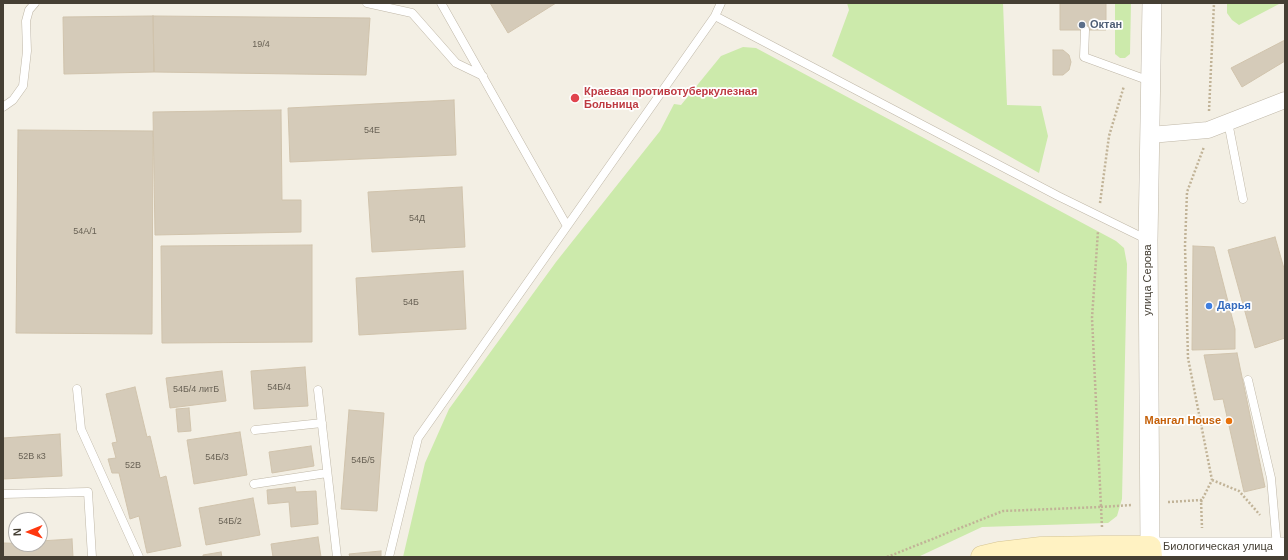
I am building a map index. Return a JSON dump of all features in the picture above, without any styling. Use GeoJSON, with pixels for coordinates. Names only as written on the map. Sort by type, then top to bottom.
{"type":"FeatureCollection","features":[{"type":"Feature","properties":{"kind":"main road"},"geometry":{"type":"LineString","coordinates":[[982,557],[999,553],[1041,548],[1150,552]]}},
{"type":"Feature","properties":{"kind":"street","name":"улица Серова"},"geometry":{"type":"LineString","coordinates":[[1150,552],[1148,240],[1152,3]]}},
{"type":"Feature","properties":{"kind":"street"},"geometry":{"type":"LineString","coordinates":[[1150,135],[1208,130],[1285,100]]}},
{"type":"Feature","properties":{"kind":"street","name":"Биологическая улица"},"geometry":{"type":"LineString","coordinates":[[1150,552],[1281,547]]}},
{"type":"Feature","properties":{"kind":"lane"},"geometry":{"type":"LineString","coordinates":[[3,107],[13,100],[23,86],[27,51],[26,21],[29,10],[35,3]]}},
{"type":"Feature","properties":{"kind":"lane"},"geometry":{"type":"LineString","coordinates":[[367,3],[412,13],[456,64],[482,76]]}},
{"type":"Feature","properties":{"kind":"lane"},"geometry":{"type":"LineString","coordinates":[[441,3],[567,226]]}},
{"type":"Feature","properties":{"kind":"lane"},"geometry":{"type":"LineString","coordinates":[[389,557],[418,438],[715,16],[721,3]]}},
{"type":"Feature","properties":{"kind":"lane"},"geometry":{"type":"LineString","coordinates":[[715,16],[1148,240]]}},
{"type":"Feature","properties":{"kind":"lane"},"geometry":{"type":"LineString","coordinates":[[1085,30],[1084,56],[1151,82]]}},
{"type":"Feature","properties":{"kind":"lane"},"geometry":{"type":"LineString","coordinates":[[1228,122],[1243,199]]}},
{"type":"Feature","properties":{"kind":"lane"},"geometry":{"type":"LineString","coordinates":[[1248,380],[1271,478],[1275,525],[1281,547]]}},
{"type":"Feature","properties":{"kind":"lane"},"geometry":{"type":"LineString","coordinates":[[77,390],[81,428],[138,557]]}},
{"type":"Feature","properties":{"kind":"lane"},"geometry":{"type":"LineString","coordinates":[[318,390],[337,557]]}},
{"type":"Feature","properties":{"kind":"lane"},"geometry":{"type":"LineString","coordinates":[[255,430],[322,423]]}},
{"type":"Feature","properties":{"kind":"lane"},"geometry":{"type":"LineString","coordinates":[[254,484],[328,473]]}},
{"type":"Feature","properties":{"kind":"lane"},"geometry":{"type":"LineString","coordinates":[[3,494],[88,492],[92,557]]}},
{"type":"Feature","properties":{"kind":"path"},"geometry":{"type":"LineString","coordinates":[[1201,502],[1212,480],[1188,358],[1185,246],[1187,192],[1202,157],[1208,130],[1214,3]]}},
{"type":"Feature","properties":{"kind":"path"},"geometry":{"type":"LineString","coordinates":[[887,557],[1003,511],[1102,507],[1092,318],[1099,215],[1109,136],[1128,73]]}},
{"type":"Feature","properties":{"kind":"path"},"geometry":{"type":"LineString","coordinates":[[1212,480],[1239,491],[1257,514],[1275,525]]}},
{"type":"Feature","properties":{"kind":"green space"},"geometry":{"type":"Polygon","coordinates":[[[847,3],[1003,3],[1007,105],[1041,106],[1048,136],[1039,173],[832,56],[849,10],[847,3]]]}},
{"type":"Feature","properties":{"kind":"green space"},"geometry":{"type":"Polygon","coordinates":[[[1115,3],[1131,3],[1130,54],[1125,58],[1120,58],[1115,54],[1115,3]]]}},
{"type":"Feature","properties":{"kind":"green space"},"geometry":{"type":"Polygon","coordinates":[[[1227,3],[1281,3],[1239,25],[1232,20],[1227,13],[1227,3]]]}},
{"type":"Feature","properties":{"kind":"green space"},"geometry":{"type":"Polygon","coordinates":[[[743,47],[756,48],[1116,241],[1124,248],[1127,264],[1122,499],[1117,516],[1108,523],[982,527],[918,557],[403,557],[425,463],[449,409],[556,262],[660,131],[674,104],[681,105],[721,56],[743,47]]]}},
{"type":"Feature","properties":{"kind":"building"},"geometry":{"type":"Polygon","coordinates":[[[490,3],[556,3],[508,33],[490,3]]]}},
{"type":"Feature","properties":{"kind":"building"},"geometry":{"type":"Polygon","coordinates":[[[1060,3],[1106,3],[1106,30],[1060,30],[1060,3]]]}},
{"type":"Feature","properties":{"kind":"building"},"geometry":{"type":"Polygon","coordinates":[[[153,16],[154,72],[64,74],[63,17],[153,16]]]}},
{"type":"Feature","properties":{"kind":"building"},"geometry":{"type":"Polygon","coordinates":[[[153,16],[370,18],[366,75],[154,72],[153,16]]]}},
{"type":"Feature","properties":{"kind":"building"},"geometry":{"type":"Polygon","coordinates":[[[1285,40],[1285,61],[1242,87],[1231,68],[1285,40]]]}},
{"type":"Feature","properties":{"kind":"building"},"geometry":{"type":"Polygon","coordinates":[[[1053,50],[1063,50],[1069,55],[1071,62],[1069,70],[1063,75],[1053,75],[1053,50]]]}},
{"type":"Feature","properties":{"kind":"building"},"geometry":{"type":"Polygon","coordinates":[[[454,100],[456,155],[290,162],[288,108],[454,100]]]}},
{"type":"Feature","properties":{"kind":"building"},"geometry":{"type":"Polygon","coordinates":[[[281,110],[282,200],[301,200],[301,232],[155,235],[153,112],[281,110]]]}},
{"type":"Feature","properties":{"kind":"building"},"geometry":{"type":"Polygon","coordinates":[[[18,130],[153,131],[152,334],[16,333],[18,130]]]}},
{"type":"Feature","properties":{"kind":"building"},"geometry":{"type":"Polygon","coordinates":[[[462,187],[465,247],[372,252],[368,192],[462,187]]]}},
{"type":"Feature","properties":{"kind":"building"},"geometry":{"type":"Polygon","coordinates":[[[1275,237],[1285,272],[1285,338],[1255,348],[1228,250],[1275,237]]]}},
{"type":"Feature","properties":{"kind":"building"},"geometry":{"type":"Polygon","coordinates":[[[312,245],[312,342],[162,343],[161,246],[312,245]]]}},
{"type":"Feature","properties":{"kind":"building"},"geometry":{"type":"Polygon","coordinates":[[[1193,246],[1214,247],[1235,329],[1235,349],[1192,350],[1193,246]]]}},
{"type":"Feature","properties":{"kind":"building"},"geometry":{"type":"Polygon","coordinates":[[[463,271],[466,329],[359,335],[356,278],[463,271]]]}},
{"type":"Feature","properties":{"kind":"building"},"geometry":{"type":"Polygon","coordinates":[[[1237,353],[1265,487],[1244,492],[1223,399],[1214,400],[1204,355],[1237,353]]]}},
{"type":"Feature","properties":{"kind":"building"},"geometry":{"type":"Polygon","coordinates":[[[305,367],[308,406],[254,409],[251,371],[305,367]]]}},
{"type":"Feature","properties":{"kind":"building"},"geometry":{"type":"Polygon","coordinates":[[[222,371],[226,401],[170,408],[166,378],[222,371]]]}},
{"type":"Feature","properties":{"kind":"building"},"geometry":{"type":"Polygon","coordinates":[[[135,387],[147,437],[150,436],[160,478],[166,476],[181,546],[147,553],[139,516],[130,519],[119,473],[112,473],[108,459],[116,458],[112,443],[117,442],[106,394],[135,387]]]}},
{"type":"Feature","properties":{"kind":"building"},"geometry":{"type":"Polygon","coordinates":[[[189,408],[191,431],[178,432],[176,409],[189,408]]]}},
{"type":"Feature","properties":{"kind":"building"},"geometry":{"type":"Polygon","coordinates":[[[349,410],[384,413],[377,511],[341,509],[349,410]]]}},
{"type":"Feature","properties":{"kind":"building"},"geometry":{"type":"Polygon","coordinates":[[[240,432],[247,475],[194,484],[187,440],[240,432]]]}},
{"type":"Feature","properties":{"kind":"building"},"geometry":{"type":"Polygon","coordinates":[[[60,434],[62,476],[3,479],[3,438],[60,434]]]}},
{"type":"Feature","properties":{"kind":"building"},"geometry":{"type":"Polygon","coordinates":[[[311,446],[314,466],[272,473],[269,452],[311,446]]]}},
{"type":"Feature","properties":{"kind":"building"},"geometry":{"type":"Polygon","coordinates":[[[295,487],[296,492],[316,491],[318,524],[291,527],[289,502],[268,504],[267,490],[295,487]]]}},
{"type":"Feature","properties":{"kind":"building"},"geometry":{"type":"Polygon","coordinates":[[[253,498],[260,535],[206,545],[199,508],[253,498]]]}},
{"type":"Feature","properties":{"kind":"building"},"geometry":{"type":"Polygon","coordinates":[[[318,537],[321,557],[273,557],[271,544],[318,537]]]}},
{"type":"Feature","properties":{"kind":"building"},"geometry":{"type":"Polygon","coordinates":[[[72,539],[73,557],[3,557],[3,543],[8,543],[8,552],[48,552],[48,540],[72,539]]]}},
{"type":"Feature","properties":{"kind":"building"},"geometry":{"type":"Polygon","coordinates":[[[381,551],[381,557],[350,557],[349,554],[381,551]]]}},
{"type":"Feature","properties":{"kind":"building"},"geometry":{"type":"Polygon","coordinates":[[[221,552],[222,557],[203,557],[203,555],[221,552]]]}},
{"type":"Feature","properties":{"kind":"place","name":"Октан"},"geometry":{"type":"Point","coordinates":[1082,25]}},
{"type":"Feature","properties":{"kind":"place","name":"Краевая противотуберкулезная Больница"},"geometry":{"type":"Point","coordinates":[575,98]}},
{"type":"Feature","properties":{"kind":"place","name":"Дарья"},"geometry":{"type":"Point","coordinates":[1209,306]}},
{"type":"Feature","properties":{"kind":"place","name":"Мангал House"},"geometry":{"type":"Point","coordinates":[1229,421]}}]}
